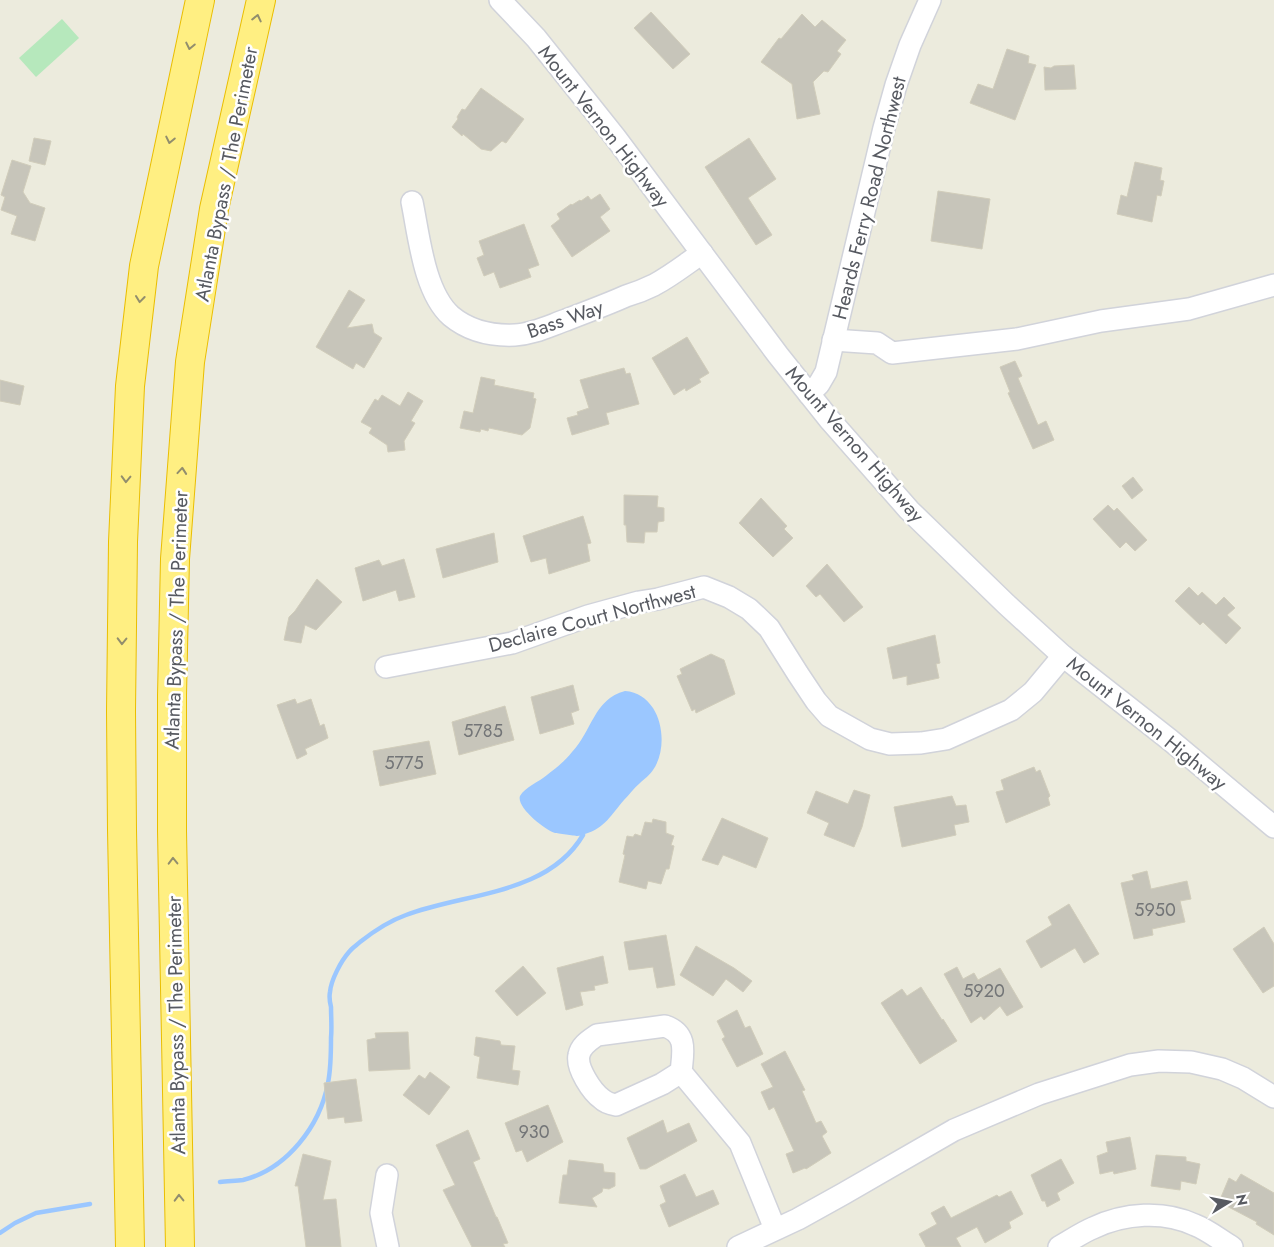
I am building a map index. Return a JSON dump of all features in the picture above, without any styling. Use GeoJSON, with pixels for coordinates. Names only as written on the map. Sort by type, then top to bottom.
{"type":"FeatureCollection","features":[{"type":"Feature","properties":{"kind":"highway"},"geometry":{"type":"LineString","coordinates":[[130,1247],[121,711],[123,542],[130,386],[144,266],[200,0]]}},
{"type":"Feature","properties":{"kind":"highway","name":"Atlanta Bypass / The Perimeter"},"geometry":{"type":"LineString","coordinates":[[180,1247],[172,831],[175,559],[190,362],[214,210],[261,0]]}},
{"type":"Feature","properties":{"kind":"street","name":"Mount Vernon Highway"},"geometry":{"type":"LineString","coordinates":[[500,0],[536,38],[615,137],[809,394],[909,510],[1063,656],[1170,740],[1274,827]]}},
{"type":"Feature","properties":{"kind":"street","name":"Heards Ferry Road Northwest"},"geometry":{"type":"LineString","coordinates":[[809,394],[819,384],[826,372],[896,85],[910,44],[930,0]]}},
{"type":"Feature","properties":{"kind":"street","name":"Bass Way"},"geometry":{"type":"LineString","coordinates":[[412,202],[428,276],[433,290],[450,315],[470,327],[487,333],[502,335],[528,334],[591,311],[653,285],[673,274],[702,253]]}},
{"type":"Feature","properties":{"kind":"street"},"geometry":{"type":"LineString","coordinates":[[833,340],[877,343],[892,353],[1017,339],[1101,321],[1189,309],[1274,285]]}},
{"type":"Feature","properties":{"kind":"street","name":"Declaire Court Northwest"},"geometry":{"type":"LineString","coordinates":[[386,667],[512,643],[596,614],[704,587],[729,597],[749,609],[769,628],[816,701],[829,716],[870,739],[890,744],[921,743],[946,739],[1011,710],[1033,692],[1063,656]]}},
{"type":"Feature","properties":{"kind":"street"},"geometry":{"type":"LineString","coordinates":[[681,1072],[662,1084],[616,1105],[610,1104],[593,1090],[582,1072],[579,1054],[588,1041],[598,1035],[665,1026],[673,1029],[680,1036],[684,1045],[681,1072],[740,1143],[775,1229]]}},
{"type":"Feature","properties":{"kind":"street"},"geometry":{"type":"LineString","coordinates":[[738,1247],[843,1194],[954,1130],[1039,1094],[1130,1065],[1159,1061],[1191,1062],[1222,1069],[1243,1078],[1274,1098]]}},
{"type":"Feature","properties":{"kind":"street"},"geometry":{"type":"LineString","coordinates":[[387,1175],[381,1213],[388,1247]]}},
{"type":"Feature","properties":{"kind":"street"},"geometry":{"type":"LineString","coordinates":[[1059,1247],[1094,1227],[1116,1219],[1142,1215],[1167,1216],[1195,1225],[1232,1247]]}},
{"type":"Feature","properties":{"kind":"green space"},"geometry":{"type":"Polygon","coordinates":[[[62,19],[79,38],[36,77],[19,58],[62,19]]]}},
{"type":"Feature","properties":{"kind":"water"},"geometry":{"type":"Polygon","coordinates":[[[625,691],[638,694],[648,701],[657,715],[662,739],[660,756],[657,763],[650,774],[598,828],[578,836],[550,831],[527,812],[522,806],[520,796],[525,790],[557,767],[579,744],[594,717],[606,701],[625,691]]]}},
{"type":"Feature","properties":{"kind":"building"},"geometry":{"type":"Polygon","coordinates":[[[651,12],[690,54],[673,69],[634,28],[651,12]]]}},
{"type":"Feature","properties":{"kind":"building"},"geometry":{"type":"Polygon","coordinates":[[[802,14],[815,27],[822,20],[846,40],[837,51],[841,54],[828,72],[824,71],[813,82],[820,114],[797,119],[792,84],[761,62],[779,38],[781,39],[802,14]]]}},
{"type":"Feature","properties":{"kind":"building"},"geometry":{"type":"Polygon","coordinates":[[[1007,49],[1029,56],[1028,63],[1036,65],[1015,120],[970,103],[978,84],[993,89],[1007,49]]]}},
{"type":"Feature","properties":{"kind":"building"},"geometry":{"type":"Polygon","coordinates":[[[1074,65],[1076,89],[1045,90],[1044,67],[1074,65]]]}},
{"type":"Feature","properties":{"kind":"building"},"geometry":{"type":"Polygon","coordinates":[[[481,88],[524,119],[506,143],[502,141],[491,151],[481,149],[452,127],[462,109],[465,110],[481,88]]]}},
{"type":"Feature","properties":{"kind":"building"},"geometry":{"type":"Polygon","coordinates":[[[34,138],[51,141],[45,165],[29,161],[34,138]]]}},
{"type":"Feature","properties":{"kind":"building"},"geometry":{"type":"Polygon","coordinates":[[[749,138],[776,179],[748,198],[772,235],[756,245],[705,167],[749,138]]]}},
{"type":"Feature","properties":{"kind":"building"},"geometry":{"type":"Polygon","coordinates":[[[12,160],[31,166],[23,192],[30,203],[45,208],[35,241],[11,234],[17,216],[1,210],[5,197],[1,195],[12,160]]]}},
{"type":"Feature","properties":{"kind":"building"},"geometry":{"type":"Polygon","coordinates":[[[1135,162],[1162,168],[1160,180],[1164,181],[1161,196],[1157,195],[1152,222],[1117,214],[1121,195],[1127,197],[1135,162]]]}},
{"type":"Feature","properties":{"kind":"building"},"geometry":{"type":"Polygon","coordinates":[[[938,191],[990,199],[982,249],[931,241],[938,191]]]}},
{"type":"Feature","properties":{"kind":"building"},"geometry":{"type":"Polygon","coordinates":[[[600,194],[610,209],[600,217],[610,231],[572,257],[551,226],[560,219],[557,214],[571,204],[581,201],[588,196],[591,200],[600,194]]]}},
{"type":"Feature","properties":{"kind":"building"},"geometry":{"type":"Polygon","coordinates":[[[524,224],[539,265],[528,269],[531,277],[500,288],[494,272],[484,276],[477,258],[484,255],[479,241],[524,224]]]}},
{"type":"Feature","properties":{"kind":"building"},"geometry":{"type":"Polygon","coordinates":[[[349,290],[365,300],[347,328],[372,324],[374,333],[382,338],[364,368],[356,363],[353,369],[316,347],[349,290]]]}},
{"type":"Feature","properties":{"kind":"building"},"geometry":{"type":"Polygon","coordinates":[[[687,337],[709,373],[699,379],[701,382],[686,391],[685,388],[674,395],[652,358],[687,337]]]}},
{"type":"Feature","properties":{"kind":"building"},"geometry":{"type":"Polygon","coordinates":[[[1015,361],[1022,376],[1018,378],[1038,425],[1046,421],[1054,440],[1033,449],[1008,393],[1010,392],[1000,367],[1015,361]]]}},
{"type":"Feature","properties":{"kind":"building"},"geometry":{"type":"Polygon","coordinates":[[[624,368],[626,374],[630,373],[639,404],[606,413],[609,424],[572,435],[567,418],[578,415],[577,412],[589,408],[580,380],[624,368]]]}},
{"type":"Feature","properties":{"kind":"building"},"geometry":{"type":"Polygon","coordinates":[[[481,377],[495,380],[494,385],[534,393],[533,398],[536,399],[530,428],[522,435],[489,428],[488,431],[481,429],[480,432],[460,428],[464,411],[473,413],[481,377]]]}},
{"type":"Feature","properties":{"kind":"building"},"geometry":{"type":"Polygon","coordinates":[[[0,380],[24,386],[20,405],[0,401],[0,380]]]}},
{"type":"Feature","properties":{"kind":"building"},"geometry":{"type":"Polygon","coordinates":[[[408,392],[423,401],[411,421],[415,423],[404,441],[405,450],[388,452],[387,445],[369,433],[372,428],[361,422],[375,399],[378,401],[382,395],[400,406],[408,392]]]}},
{"type":"Feature","properties":{"kind":"building"},"geometry":{"type":"Polygon","coordinates":[[[1133,477],[1143,490],[1132,499],[1122,486],[1133,477]]]}},
{"type":"Feature","properties":{"kind":"building"},"geometry":{"type":"Polygon","coordinates":[[[624,495],[658,496],[657,507],[664,508],[664,521],[658,522],[657,532],[645,532],[644,543],[627,542],[626,525],[624,525],[624,495]]]}},
{"type":"Feature","properties":{"kind":"building"},"geometry":{"type":"Polygon","coordinates":[[[761,498],[787,526],[784,529],[793,538],[773,557],[739,523],[761,498]]]}},
{"type":"Feature","properties":{"kind":"building"},"geometry":{"type":"Polygon","coordinates":[[[1108,505],[1114,511],[1117,508],[1147,540],[1135,551],[1126,542],[1120,548],[1093,519],[1108,505]]]}},
{"type":"Feature","properties":{"kind":"building"},"geometry":{"type":"Polygon","coordinates":[[[583,516],[591,543],[587,544],[590,561],[549,574],[546,558],[531,562],[523,536],[583,516]]]}},
{"type":"Feature","properties":{"kind":"building"},"geometry":{"type":"Polygon","coordinates":[[[494,533],[498,562],[443,578],[436,549],[494,533]]]}},
{"type":"Feature","properties":{"kind":"building"},"geometry":{"type":"Polygon","coordinates":[[[404,559],[415,597],[399,601],[396,590],[363,601],[355,568],[379,560],[382,566],[404,559]]]}},
{"type":"Feature","properties":{"kind":"building"},"geometry":{"type":"Polygon","coordinates":[[[827,564],[863,607],[844,622],[820,594],[816,597],[806,586],[827,564]]]}},
{"type":"Feature","properties":{"kind":"building"},"geometry":{"type":"Polygon","coordinates":[[[317,579],[342,602],[316,630],[305,625],[301,643],[284,640],[289,617],[317,579]]]}},
{"type":"Feature","properties":{"kind":"building"},"geometry":{"type":"Polygon","coordinates":[[[1189,587],[1198,596],[1202,592],[1216,605],[1224,597],[1235,608],[1227,615],[1241,628],[1226,644],[1203,622],[1200,625],[1175,601],[1189,587]]]}},
{"type":"Feature","properties":{"kind":"building"},"geometry":{"type":"Polygon","coordinates":[[[935,635],[940,663],[936,664],[939,678],[907,685],[907,676],[893,679],[887,648],[935,635]]]}},
{"type":"Feature","properties":{"kind":"building"},"geometry":{"type":"Polygon","coordinates":[[[711,654],[724,660],[735,694],[696,713],[695,709],[692,711],[677,676],[682,674],[680,669],[711,654]]]}},
{"type":"Feature","properties":{"kind":"building"},"geometry":{"type":"Polygon","coordinates":[[[573,685],[579,710],[571,713],[574,724],[540,734],[531,697],[573,685]]]}},
{"type":"Feature","properties":{"kind":"building"},"geometry":{"type":"Polygon","coordinates":[[[295,699],[297,704],[311,699],[320,726],[324,724],[328,738],[305,749],[307,754],[297,759],[277,705],[295,699]]]}},
{"type":"Feature","properties":{"kind":"building"},"geometry":{"type":"Polygon","coordinates":[[[505,706],[514,740],[459,755],[452,722],[505,706]]]}},
{"type":"Feature","properties":{"kind":"building"},"geometry":{"type":"Polygon","coordinates":[[[429,741],[436,774],[380,786],[373,751],[429,741]]]}},
{"type":"Feature","properties":{"kind":"building"},"geometry":{"type":"Polygon","coordinates":[[[1034,767],[1036,772],[1040,770],[1050,796],[1048,798],[1050,805],[1006,823],[996,792],[1004,790],[1001,780],[1034,767]]]}},
{"type":"Feature","properties":{"kind":"building"},"geometry":{"type":"Polygon","coordinates":[[[854,790],[870,795],[862,827],[854,847],[824,835],[829,823],[807,813],[816,791],[848,804],[854,790]]]}},
{"type":"Feature","properties":{"kind":"building"},"geometry":{"type":"Polygon","coordinates":[[[952,796],[956,806],[966,805],[969,822],[954,825],[956,835],[902,847],[894,807],[952,796]]]}},
{"type":"Feature","properties":{"kind":"building"},"geometry":{"type":"Polygon","coordinates":[[[722,818],[768,838],[756,868],[723,855],[718,865],[702,860],[722,818]]]}},
{"type":"Feature","properties":{"kind":"building"},"geometry":{"type":"Polygon","coordinates":[[[653,819],[666,822],[666,833],[674,836],[671,845],[674,846],[669,869],[666,869],[661,884],[648,881],[646,889],[619,882],[627,836],[633,837],[635,834],[641,836],[645,822],[652,823],[653,819]]]}},
{"type":"Feature","properties":{"kind":"building"},"geometry":{"type":"Polygon","coordinates":[[[1147,871],[1151,889],[1187,881],[1191,899],[1180,901],[1185,922],[1152,929],[1153,935],[1134,939],[1121,883],[1134,880],[1132,875],[1147,871]]]}},
{"type":"Feature","properties":{"kind":"building"},"geometry":{"type":"Polygon","coordinates":[[[1069,904],[1099,954],[1084,963],[1075,948],[1041,968],[1026,941],[1052,925],[1048,917],[1069,904]]]}},
{"type":"Feature","properties":{"kind":"building"},"geometry":{"type":"Polygon","coordinates":[[[1264,927],[1274,944],[1274,986],[1263,993],[1233,949],[1264,927]]]}},
{"type":"Feature","properties":{"kind":"building"},"geometry":{"type":"Polygon","coordinates":[[[666,935],[675,985],[657,988],[653,967],[629,970],[624,942],[666,935]]]}},
{"type":"Feature","properties":{"kind":"building"},"geometry":{"type":"Polygon","coordinates":[[[696,946],[752,981],[743,992],[726,979],[713,996],[680,975],[696,946]]]}},
{"type":"Feature","properties":{"kind":"building"},"geometry":{"type":"Polygon","coordinates":[[[603,956],[608,983],[594,986],[595,990],[580,992],[583,1005],[566,1010],[557,968],[603,956]]]}},
{"type":"Feature","properties":{"kind":"building"},"geometry":{"type":"Polygon","coordinates":[[[523,966],[546,993],[517,1016],[495,991],[523,966]]]}},
{"type":"Feature","properties":{"kind":"building"},"geometry":{"type":"Polygon","coordinates":[[[957,967],[963,979],[974,973],[978,980],[1000,968],[1023,1007],[1007,1016],[1000,1006],[984,1020],[981,1016],[971,1023],[944,974],[957,967]]]}},
{"type":"Feature","properties":{"kind":"building"},"geometry":{"type":"Polygon","coordinates":[[[921,987],[957,1041],[920,1064],[881,1003],[902,989],[907,996],[921,987]]]}},
{"type":"Feature","properties":{"kind":"building"},"geometry":{"type":"Polygon","coordinates":[[[737,1010],[745,1028],[750,1026],[763,1054],[737,1067],[722,1039],[725,1037],[717,1021],[737,1010]]]}},
{"type":"Feature","properties":{"kind":"building"},"geometry":{"type":"Polygon","coordinates":[[[408,1032],[410,1069],[369,1071],[367,1040],[376,1038],[375,1033],[408,1032]]]}},
{"type":"Feature","properties":{"kind":"building"},"geometry":{"type":"Polygon","coordinates":[[[476,1037],[500,1041],[501,1045],[515,1046],[512,1070],[520,1071],[518,1085],[477,1078],[480,1057],[474,1055],[476,1037]]]}},
{"type":"Feature","properties":{"kind":"building"},"geometry":{"type":"Polygon","coordinates":[[[785,1051],[805,1090],[802,1091],[816,1123],[821,1121],[827,1132],[822,1136],[831,1153],[806,1169],[793,1173],[786,1154],[794,1151],[774,1107],[769,1110],[761,1092],[773,1087],[761,1064],[785,1051]]]}},
{"type":"Feature","properties":{"kind":"building"},"geometry":{"type":"Polygon","coordinates":[[[430,1072],[450,1087],[429,1115],[403,1095],[419,1075],[425,1079],[430,1072]]]}},
{"type":"Feature","properties":{"kind":"building"},"geometry":{"type":"Polygon","coordinates":[[[356,1079],[362,1121],[345,1123],[344,1117],[328,1119],[324,1083],[356,1079]]]}},
{"type":"Feature","properties":{"kind":"building"},"geometry":{"type":"Polygon","coordinates":[[[548,1105],[563,1142],[527,1162],[522,1150],[516,1152],[505,1123],[548,1105]]]}},
{"type":"Feature","properties":{"kind":"building"},"geometry":{"type":"Polygon","coordinates":[[[663,1120],[667,1133],[689,1123],[697,1141],[646,1169],[640,1169],[627,1138],[663,1120]]]}},
{"type":"Feature","properties":{"kind":"building"},"geometry":{"type":"Polygon","coordinates":[[[468,1130],[480,1159],[473,1162],[508,1243],[503,1244],[505,1247],[472,1247],[443,1190],[455,1185],[436,1145],[468,1130]]]}},
{"type":"Feature","properties":{"kind":"building"},"geometry":{"type":"Polygon","coordinates":[[[1130,1137],[1136,1169],[1114,1174],[1113,1171],[1100,1174],[1097,1156],[1108,1152],[1106,1142],[1130,1137]]]}},
{"type":"Feature","properties":{"kind":"building"},"geometry":{"type":"Polygon","coordinates":[[[303,1154],[331,1161],[323,1200],[336,1199],[341,1247],[306,1247],[298,1186],[295,1186],[303,1154]]]}},
{"type":"Feature","properties":{"kind":"building"},"geometry":{"type":"Polygon","coordinates":[[[1156,1155],[1186,1157],[1186,1161],[1200,1164],[1196,1184],[1181,1181],[1180,1190],[1151,1186],[1156,1155]]]}},
{"type":"Feature","properties":{"kind":"building"},"geometry":{"type":"Polygon","coordinates":[[[1061,1159],[1074,1183],[1057,1193],[1060,1200],[1047,1207],[1045,1201],[1042,1201],[1031,1175],[1061,1159]]]}},
{"type":"Feature","properties":{"kind":"building"},"geometry":{"type":"Polygon","coordinates":[[[569,1160],[603,1164],[604,1172],[615,1173],[615,1186],[609,1189],[603,1188],[602,1192],[592,1198],[597,1207],[559,1203],[563,1175],[567,1175],[569,1160]]]}},
{"type":"Feature","properties":{"kind":"building"},"geometry":{"type":"Polygon","coordinates":[[[685,1174],[696,1197],[713,1190],[719,1204],[669,1227],[660,1205],[666,1202],[660,1186],[685,1174]]]}},
{"type":"Feature","properties":{"kind":"building"},"geometry":{"type":"Polygon","coordinates":[[[1241,1174],[1274,1193],[1274,1235],[1256,1224],[1257,1222],[1219,1202],[1229,1178],[1236,1182],[1241,1174]]]}},
{"type":"Feature","properties":{"kind":"building"},"geometry":{"type":"Polygon","coordinates":[[[1011,1191],[1023,1214],[1009,1222],[1011,1228],[985,1243],[977,1227],[956,1238],[961,1247],[926,1247],[919,1234],[937,1224],[931,1213],[944,1206],[951,1218],[997,1195],[999,1197],[1011,1191]]]}},
{"type":"Feature","properties":{"kind":"waterway"},"geometry":{"type":"LineString","coordinates":[[220,1182],[243,1180],[274,1166],[299,1144],[318,1115],[324,1099],[331,1060],[331,987],[340,965],[352,949],[376,930],[400,917],[527,881],[549,870],[568,855],[583,835]]}},
{"type":"Feature","properties":{"kind":"waterway"},"geometry":{"type":"LineString","coordinates":[[0,1233],[36,1213],[90,1204]]}}]}
